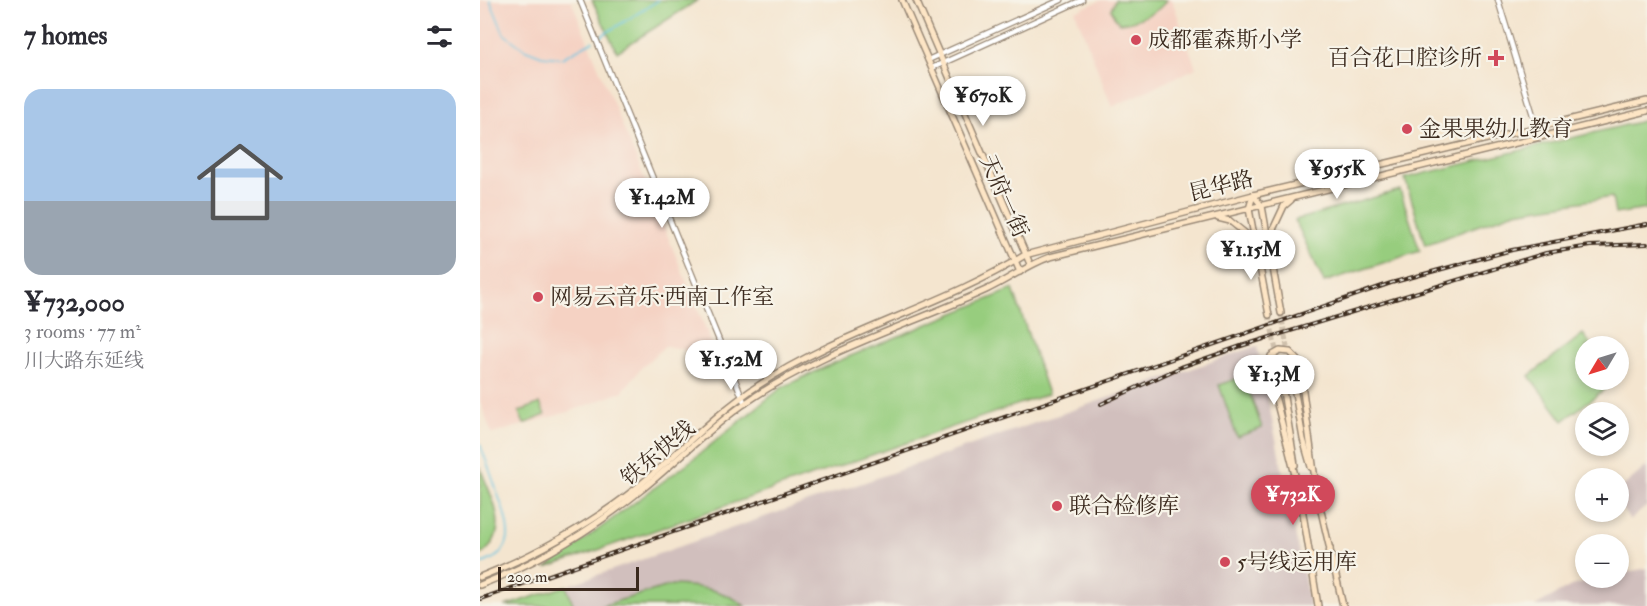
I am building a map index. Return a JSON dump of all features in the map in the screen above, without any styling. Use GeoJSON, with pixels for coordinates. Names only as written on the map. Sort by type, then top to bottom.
{"type":"FeatureCollection","features":[{"type":"Feature","properties":{"kind":"main road","name":"天府一街"},"geometry":{"type":"LineString","coordinates":[[902,0],[1020,272]]}},
{"type":"Feature","properties":{"kind":"main road","name":"天府一街"},"geometry":{"type":"LineString","coordinates":[[916,0],[1030,264]]}},
{"type":"Feature","properties":{"kind":"main road","name":"昆华路"},"geometry":{"type":"LineString","coordinates":[[1015,261],[1025,255],[1253,195],[1647,101]]}},
{"type":"Feature","properties":{"kind":"main road","name":"昆华路"},"geometry":{"type":"LineString","coordinates":[[1020,272],[1030,264],[1050,257],[1647,111]]}},
{"type":"Feature","properties":{"kind":"main road"},"geometry":{"type":"LineString","coordinates":[[1253,195],[1262,206],[1281,313]]}},
{"type":"Feature","properties":{"kind":"main road"},"geometry":{"type":"LineString","coordinates":[[1253,195],[1249,209],[1269,315]]}},
{"type":"Feature","properties":{"kind":"main road"},"geometry":{"type":"LineString","coordinates":[[1268,239],[1284,206],[1294,198]]}},
{"type":"Feature","properties":{"kind":"main road"},"geometry":{"type":"LineString","coordinates":[[1216,218],[1230,220],[1256,242]]}},
{"type":"Feature","properties":{"kind":"main road","name":"铁东快线"},"geometry":{"type":"LineString","coordinates":[[480,577],[540,548],[633,490],[742,397],[796,364],[994,274],[1015,261]]}},
{"type":"Feature","properties":{"kind":"main road","name":"铁东快线"},"geometry":{"type":"LineString","coordinates":[[480,585],[517,569],[597,522],[639,492],[745,404],[817,361],[987,290],[1020,272]]}},
{"type":"Feature","properties":{"kind":"main road"},"geometry":{"type":"LineString","coordinates":[[1299,491],[1268,368],[1271,356],[1280,351],[1290,352],[1299,361],[1316,487]]}},
{"type":"Feature","properties":{"kind":"main road"},"geometry":{"type":"LineString","coordinates":[[1290,364],[1303,439],[1331,546],[1343,606]]}},
{"type":"Feature","properties":{"kind":"main road"},"geometry":{"type":"LineString","coordinates":[[1279,366],[1318,606]]}},
{"type":"Feature","properties":{"kind":"main road"},"geometry":{"type":"LineString","coordinates":[[1309,552],[1313,559],[1322,562],[1328,557],[1331,546]]}},
{"type":"Feature","properties":{"kind":"street"},"geometry":{"type":"LineString","coordinates":[[580,0],[745,404]]}},
{"type":"Feature","properties":{"kind":"street"},"geometry":{"type":"LineString","coordinates":[[928,60],[1061,0]]}},
{"type":"Feature","properties":{"kind":"street"},"geometry":{"type":"LineString","coordinates":[[932,68],[1082,0]]}},
{"type":"Feature","properties":{"kind":"street"},"geometry":{"type":"LineString","coordinates":[[1498,0],[1540,138]]}},
{"type":"Feature","properties":{"kind":"shaded area"},"geometry":{"type":"Polygon","coordinates":[[[480,0],[571,0],[716,354],[700,361],[683,349],[665,346],[642,367],[622,392],[568,412],[492,434],[480,402],[480,0]]]}},
{"type":"Feature","properties":{"kind":"shaded area","name":"成都霍森斯小学"},"geometry":{"type":"Polygon","coordinates":[[[1102,0],[1172,0],[1196,68],[1112,107],[1075,11],[1102,0]]]}},
{"type":"Feature","properties":{"kind":"shaded area"},"geometry":{"type":"Polygon","coordinates":[[[1257,346],[1310,606],[745,606],[736,599],[672,585],[601,606],[574,606],[566,586],[1257,346]]]}},
{"type":"Feature","properties":{"kind":"shaded area"},"geometry":{"type":"Polygon","coordinates":[[[1647,466],[1647,506],[1630,520],[1629,519],[1629,481],[1647,466]]]}},
{"type":"Feature","properties":{"kind":"shaded area"},"geometry":{"type":"Polygon","coordinates":[[[1647,568],[1647,606],[1535,606],[1575,585],[1575,588],[1629,588],[1629,572],[1647,568]]]}},
{"type":"Feature","properties":{"kind":"green space"},"geometry":{"type":"Polygon","coordinates":[[[592,0],[698,0],[617,52],[592,0]]]}},
{"type":"Feature","properties":{"kind":"green space"},"geometry":{"type":"Polygon","coordinates":[[[1115,0],[1166,0],[1159,9],[1146,16],[1120,23],[1111,9],[1115,0]]]}},
{"type":"Feature","properties":{"kind":"green space"},"geometry":{"type":"Polygon","coordinates":[[[1647,120],[1647,209],[1615,214],[1612,197],[1515,212],[1425,245],[1405,178],[1647,120]]]}},
{"type":"Feature","properties":{"kind":"green space"},"geometry":{"type":"Polygon","coordinates":[[[1400,190],[1420,251],[1324,282],[1295,220],[1400,190]]]}},
{"type":"Feature","properties":{"kind":"green space"},"geometry":{"type":"Polygon","coordinates":[[[1013,289],[1048,394],[546,568],[692,460],[781,388],[836,362],[1013,289]]]}},
{"type":"Feature","properties":{"kind":"green space"},"geometry":{"type":"Polygon","coordinates":[[[1575,340],[1575,390],[1603,390],[1588,402],[1575,402],[1575,412],[1563,421],[1529,376],[1575,340]]]}},
{"type":"Feature","properties":{"kind":"green space"},"geometry":{"type":"Polygon","coordinates":[[[1244,376],[1262,428],[1237,437],[1219,385],[1244,376]]]}},
{"type":"Feature","properties":{"kind":"green space"},"geometry":{"type":"Polygon","coordinates":[[[540,403],[545,415],[524,424],[519,412],[540,403]]]}},
{"type":"Feature","properties":{"kind":"green space"},"geometry":{"type":"Polygon","coordinates":[[[480,467],[494,503],[498,525],[496,536],[480,556],[480,467]]]}},
{"type":"Feature","properties":{"kind":"green space"},"geometry":{"type":"Polygon","coordinates":[[[672,585],[691,586],[719,592],[745,606],[601,606],[672,585]]]}},
{"type":"Feature","properties":{"kind":"green space"},"geometry":{"type":"Polygon","coordinates":[[[566,586],[574,606],[505,606],[566,586]]]}},
{"type":"Feature","properties":{"kind":"waterway"},"geometry":{"type":"LineString","coordinates":[[490,0],[504,34],[524,49],[542,56],[562,58],[593,41]]}},
{"type":"Feature","properties":{"kind":"waterway"},"geometry":{"type":"LineString","coordinates":[[598,38],[659,0]]}},
{"type":"Feature","properties":{"kind":"waterway"},"geometry":{"type":"LineString","coordinates":[[480,444],[505,515],[508,535],[502,552],[493,559],[480,564]]}},
{"type":"Feature","properties":{"kind":"tunnel"},"geometry":{"type":"LineString","coordinates":[[1281,313],[1290,364]]}},
{"type":"Feature","properties":{"kind":"tunnel"},"geometry":{"type":"LineString","coordinates":[[1269,315],[1279,366]]}},
{"type":"Feature","properties":{"kind":"railway"},"geometry":{"type":"LineString","coordinates":[[480,599],[1391,283],[1512,250],[1647,224]]}},
{"type":"Feature","properties":{"kind":"railway"},"geometry":{"type":"LineString","coordinates":[[1101,404],[1181,367],[1241,346],[1546,253],[1590,246],[1647,244]]}},
{"type":"Feature","properties":{"kind":"place","name":"成都霍森斯小学"},"geometry":{"type":"Point","coordinates":[1136,40]}},
{"type":"Feature","properties":{"kind":"place","name":"百合花口腔诊所"},"geometry":{"type":"Point","coordinates":[1496,58]}},
{"type":"Feature","properties":{"kind":"place","name":"金果果幼儿教育"},"geometry":{"type":"Point","coordinates":[1407,129]}},
{"type":"Feature","properties":{"kind":"place","name":"网易云音乐·西南工作室"},"geometry":{"type":"Point","coordinates":[538,297]}},
{"type":"Feature","properties":{"kind":"place","name":"联合检修库"},"geometry":{"type":"Point","coordinates":[1057,506]}},
{"type":"Feature","properties":{"kind":"place","name":"5号线运用库"},"geometry":{"type":"Point","coordinates":[1225,562]}}]}
